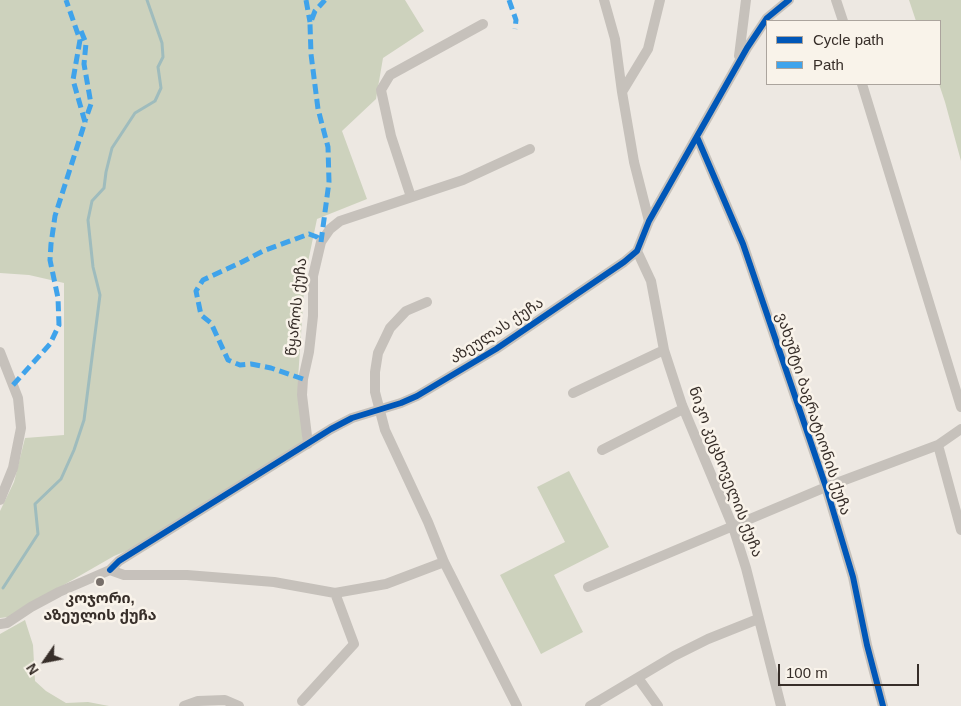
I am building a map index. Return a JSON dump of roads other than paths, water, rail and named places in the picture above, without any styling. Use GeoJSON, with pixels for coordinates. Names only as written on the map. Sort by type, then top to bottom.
{"type":"FeatureCollection","features":[{"type":"Feature","properties":{"kind":"street"},"geometry":{"type":"LineString","coordinates":[[604,0],[615,39],[634,162],[648,221]]}},
{"type":"Feature","properties":{"kind":"street"},"geometry":{"type":"LineString","coordinates":[[622,92],[648,49],[660,0]]}},
{"type":"Feature","properties":{"kind":"street"},"geometry":{"type":"LineString","coordinates":[[739,62],[746,0]]}},
{"type":"Feature","properties":{"kind":"street"},"geometry":{"type":"LineString","coordinates":[[637,251],[648,221],[739,62],[767,18],[789,0]]}},
{"type":"Feature","properties":{"kind":"street"},"geometry":{"type":"LineString","coordinates":[[836,0],[843,20]]}},
{"type":"Feature","properties":{"kind":"street"},"geometry":{"type":"LineString","coordinates":[[411,198],[391,136],[381,90],[390,75],[483,24]]}},
{"type":"Feature","properties":{"kind":"street"},"geometry":{"type":"LineString","coordinates":[[862,85],[961,407]]}},
{"type":"Feature","properties":{"kind":"street","name":"ვახუშტი ბაგრატიონის ქუჩა"},"geometry":{"type":"LineString","coordinates":[[696,137],[743,244],[826,487],[853,577],[883,706]]}},
{"type":"Feature","properties":{"kind":"street","name":"წყაროს ქუჩა"},"geometry":{"type":"LineString","coordinates":[[308,444],[302,395],[313,316],[313,276],[320,242],[330,229],[340,221],[463,180],[530,148]]}},
{"type":"Feature","properties":{"kind":"street","name":"აზეულას ქუჩა"},"geometry":{"type":"LineString","coordinates":[[0,624],[7,623],[59,592],[110,570],[119,561],[330,429],[352,418],[401,403],[417,396],[496,349],[624,262],[637,251]]}},
{"type":"Feature","properties":{"kind":"street","name":"ნიკო კეცხოველის ქუჩა"},"geometry":{"type":"LineString","coordinates":[[637,251],[651,282],[664,350],[683,409],[733,526],[746,568],[781,706]]}},
{"type":"Feature","properties":{"kind":"street"},"geometry":{"type":"LineString","coordinates":[[427,302],[406,311],[401,316],[390,328],[378,354],[375,372],[375,392],[379,410],[384,430],[428,522],[444,562],[517,706]]}},
{"type":"Feature","properties":{"kind":"street"},"geometry":{"type":"LineString","coordinates":[[574,393],[664,350]]}},
{"type":"Feature","properties":{"kind":"street"},"geometry":{"type":"LineString","coordinates":[[0,352],[18,398],[21,428],[13,468],[0,500]]}},
{"type":"Feature","properties":{"kind":"street"},"geometry":{"type":"LineString","coordinates":[[602,450],[683,409]]}},
{"type":"Feature","properties":{"kind":"street"},"geometry":{"type":"LineString","coordinates":[[588,587],[826,487],[938,445],[961,429]]}},
{"type":"Feature","properties":{"kind":"street"},"geometry":{"type":"LineString","coordinates":[[938,445],[961,530]]}},
{"type":"Feature","properties":{"kind":"street"},"geometry":{"type":"LineString","coordinates":[[110,570],[124,575],[187,575],[274,582],[335,593],[386,584],[444,562]]}},
{"type":"Feature","properties":{"kind":"street"},"geometry":{"type":"LineString","coordinates":[[302,701],[354,644],[335,593]]}},
{"type":"Feature","properties":{"kind":"street"},"geometry":{"type":"LineString","coordinates":[[590,706],[674,656],[758,618]]}},
{"type":"Feature","properties":{"kind":"street"},"geometry":{"type":"LineString","coordinates":[[638,678],[658,706]]}},
{"type":"Feature","properties":{"kind":"street"},"geometry":{"type":"LineString","coordinates":[[184,706],[198,701],[225,700],[239,706]]}},
{"type":"Feature","properties":{"kind":"waterway"},"geometry":{"type":"LineString","coordinates":[[3,588],[38,534],[35,504],[61,479],[74,450],[84,420],[100,295],[93,267],[88,220],[92,201],[104,188],[112,148],[135,113],[155,101],[161,88],[158,67],[163,57],[162,43],[147,0]]}},
{"type":"Feature","properties":{"kind":"place","name":"კოჯორი, აზეულის ქუჩა"},"geometry":{"type":"Point","coordinates":[100,582]}}]}
